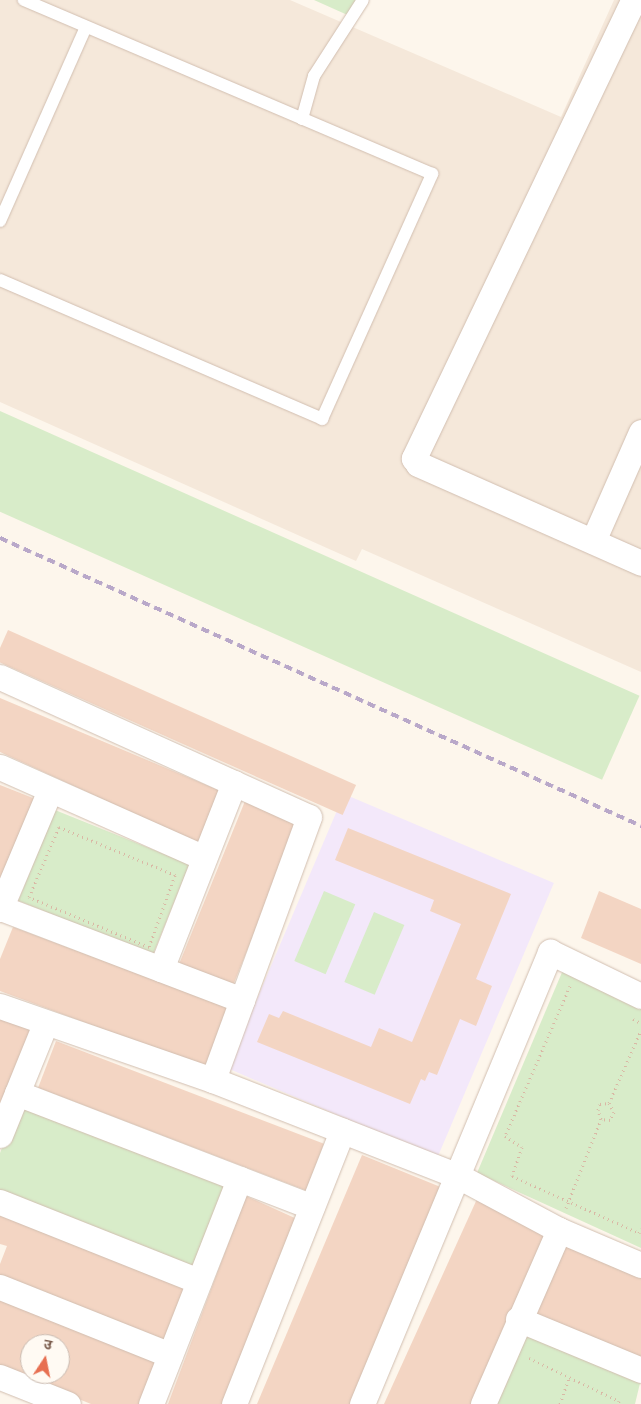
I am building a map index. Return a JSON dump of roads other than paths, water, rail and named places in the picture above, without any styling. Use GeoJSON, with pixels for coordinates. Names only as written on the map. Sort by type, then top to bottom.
{"type":"FeatureCollection","features":[{"type":"Feature","properties":{"kind":"street"},"geometry":{"type":"LineString","coordinates":[[641,2],[632,3],[414,458],[418,464],[641,563]]}},
{"type":"Feature","properties":{"kind":"street"},"geometry":{"type":"LineString","coordinates":[[593,541],[638,448]]}},
{"type":"Feature","properties":{"kind":"street"},"geometry":{"type":"LineString","coordinates":[[0,677],[309,817],[213,1080]]}},
{"type":"Feature","properties":{"kind":"street"},"geometry":{"type":"LineString","coordinates":[[0,767],[204,858]]}},
{"type":"Feature","properties":{"kind":"street"},"geometry":{"type":"LineString","coordinates":[[161,969],[234,783]]}},
{"type":"Feature","properties":{"kind":"street"},"geometry":{"type":"LineString","coordinates":[[50,790],[0,909],[242,1000]]}},
{"type":"Feature","properties":{"kind":"street"},"geometry":{"type":"LineString","coordinates":[[362,1404],[550,952],[641,996]]}},
{"type":"Feature","properties":{"kind":"street"},"geometry":{"type":"LineString","coordinates":[[0,1006],[46,1024],[213,1080],[458,1176],[559,1230],[641,1265]]}},
{"type":"Feature","properties":{"kind":"street"},"geometry":{"type":"LineString","coordinates":[[0,1135],[46,1024]]}},
{"type":"Feature","properties":{"kind":"street"},"geometry":{"type":"LineString","coordinates":[[17,1093],[312,1207]]}},
{"type":"Feature","properties":{"kind":"street"},"geometry":{"type":"LineString","coordinates":[[234,1404],[342,1131]]}},
{"type":"Feature","properties":{"kind":"street"},"geometry":{"type":"LineString","coordinates":[[151,1404],[239,1179]]}},
{"type":"Feature","properties":{"kind":"street"},"geometry":{"type":"LineString","coordinates":[[0,1202],[199,1281]]}},
{"type":"Feature","properties":{"kind":"street"},"geometry":{"type":"LineString","coordinates":[[483,1404],[518,1319],[559,1230]]}},
{"type":"Feature","properties":{"kind":"street"},"geometry":{"type":"LineString","coordinates":[[0,1287],[170,1355]]}},
{"type":"Feature","properties":{"kind":"street"},"geometry":{"type":"LineString","coordinates":[[518,1319],[641,1370]]}},
{"type":"Feature","properties":{"kind":"street"},"geometry":{"type":"LineString","coordinates":[[0,1377],[20,1395],[68,1404]]}},
{"type":"Feature","properties":{"kind":"lane"},"geometry":{"type":"LineString","coordinates":[[0,280],[322,419],[432,174],[24,0]]}},
{"type":"Feature","properties":{"kind":"lane"},"geometry":{"type":"LineString","coordinates":[[302,119],[314,76],[364,0]]}},
{"type":"Feature","properties":{"kind":"lane"},"geometry":{"type":"LineString","coordinates":[[0,221],[86,27]]}},
{"type":"Feature","properties":{"kind":"railway"},"geometry":{"type":"LineString","coordinates":[[0,538],[641,826]]}}]}
